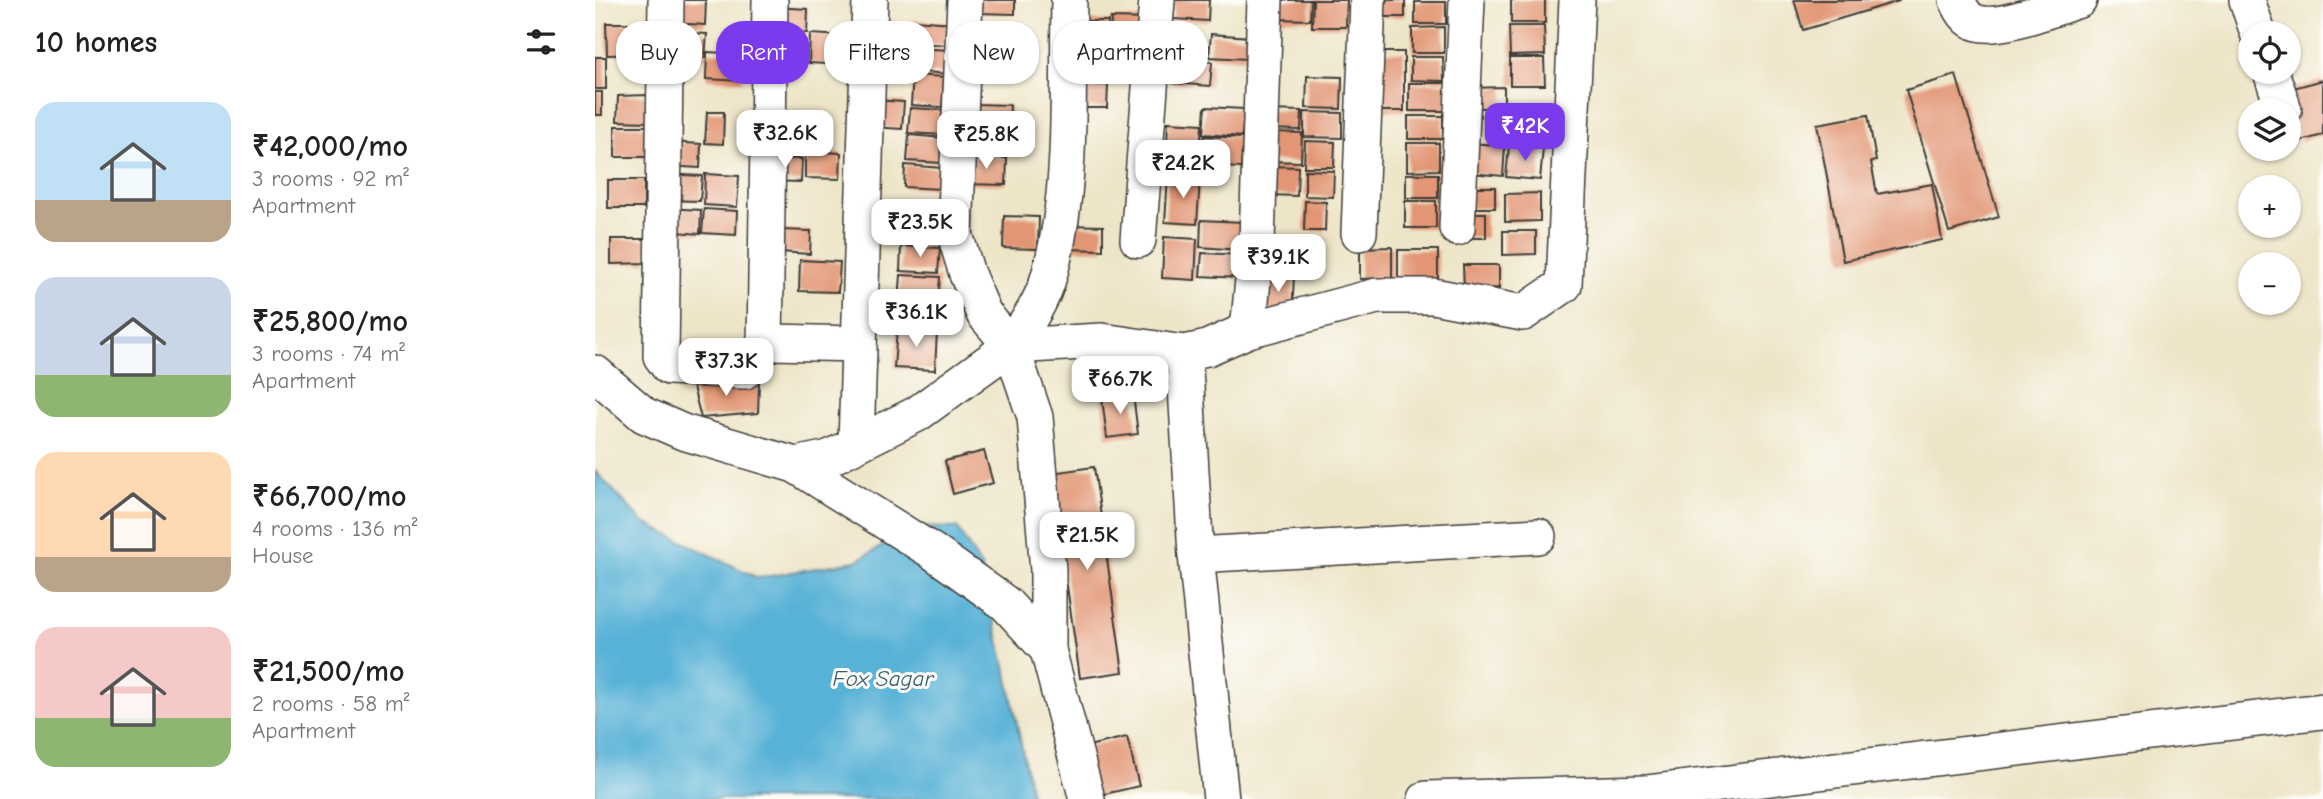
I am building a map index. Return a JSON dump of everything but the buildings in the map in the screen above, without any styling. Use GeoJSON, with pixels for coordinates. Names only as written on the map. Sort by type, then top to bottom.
{"type":"FeatureCollection","features":[{"type":"Feature","properties":{"kind":"street"},"geometry":{"type":"LineString","coordinates":[[666,0],[661,356],[669,366],[678,368],[744,371],[757,352],[772,342],[859,344]]}},
{"type":"Feature","properties":{"kind":"street"},"geometry":{"type":"LineString","coordinates":[[765,346],[770,0]]}},
{"type":"Feature","properties":{"kind":"street"},"geometry":{"type":"LineString","coordinates":[[856,444],[870,0]]}},
{"type":"Feature","properties":{"kind":"street"},"geometry":{"type":"LineString","coordinates":[[965,0],[955,234],[967,274],[984,314],[1011,346],[1035,417],[1048,570],[1048,650],[1087,799]]}},
{"type":"Feature","properties":{"kind":"street"},"geometry":{"type":"LineString","coordinates":[[795,465],[829,458],[917,414],[1011,346],[1033,314],[1049,278],[1059,223],[1064,172],[1069,0]]}},
{"type":"Feature","properties":{"kind":"street"},"geometry":{"type":"LineString","coordinates":[[1139,240],[1157,0]]}},
{"type":"Feature","properties":{"kind":"street"},"geometry":{"type":"LineString","coordinates":[[1248,331],[1257,241],[1265,0]]}},
{"type":"Feature","properties":{"kind":"street"},"geometry":{"type":"LineString","coordinates":[[1359,233],[1368,0]]}},
{"type":"Feature","properties":{"kind":"street"},"geometry":{"type":"LineString","coordinates":[[1457,228],[1467,0]]}},
{"type":"Feature","properties":{"kind":"street"},"geometry":{"type":"LineString","coordinates":[[1011,346],[1102,341],[1184,353],[1207,348],[1248,331],[1377,296],[1433,296],[1523,313],[1564,285],[1577,0]]}},
{"type":"Feature","properties":{"kind":"street"},"geometry":{"type":"LineString","coordinates":[[1957,0],[1968,18],[1978,24],[1997,23],[2079,0]]}},
{"type":"Feature","properties":{"kind":"street"},"geometry":{"type":"LineString","coordinates":[[2248,0],[2255,21]]}},
{"type":"Feature","properties":{"kind":"street"},"geometry":{"type":"LineString","coordinates":[[1184,353],[1196,555],[1221,799]]}},
{"type":"Feature","properties":{"kind":"street"},"geometry":{"type":"LineString","coordinates":[[595,373],[644,415],[683,432],[795,465],[932,551],[1006,604],[1048,650]]}},
{"type":"Feature","properties":{"kind":"street"},"geometry":{"type":"LineString","coordinates":[[1196,555],[1538,536]]}},
{"type":"Feature","properties":{"kind":"street"},"geometry":{"type":"LineString","coordinates":[[1426,799],[1646,793],[2323,712]]}},
{"type":"Feature","properties":{"kind":"water","name":"Fox Sagar"},"geometry":{"type":"Polygon","coordinates":[[[595,471],[644,523],[758,578],[856,561],[916,527],[957,528],[982,568],[1008,678],[1032,799],[595,799],[595,471]]]}}]}
